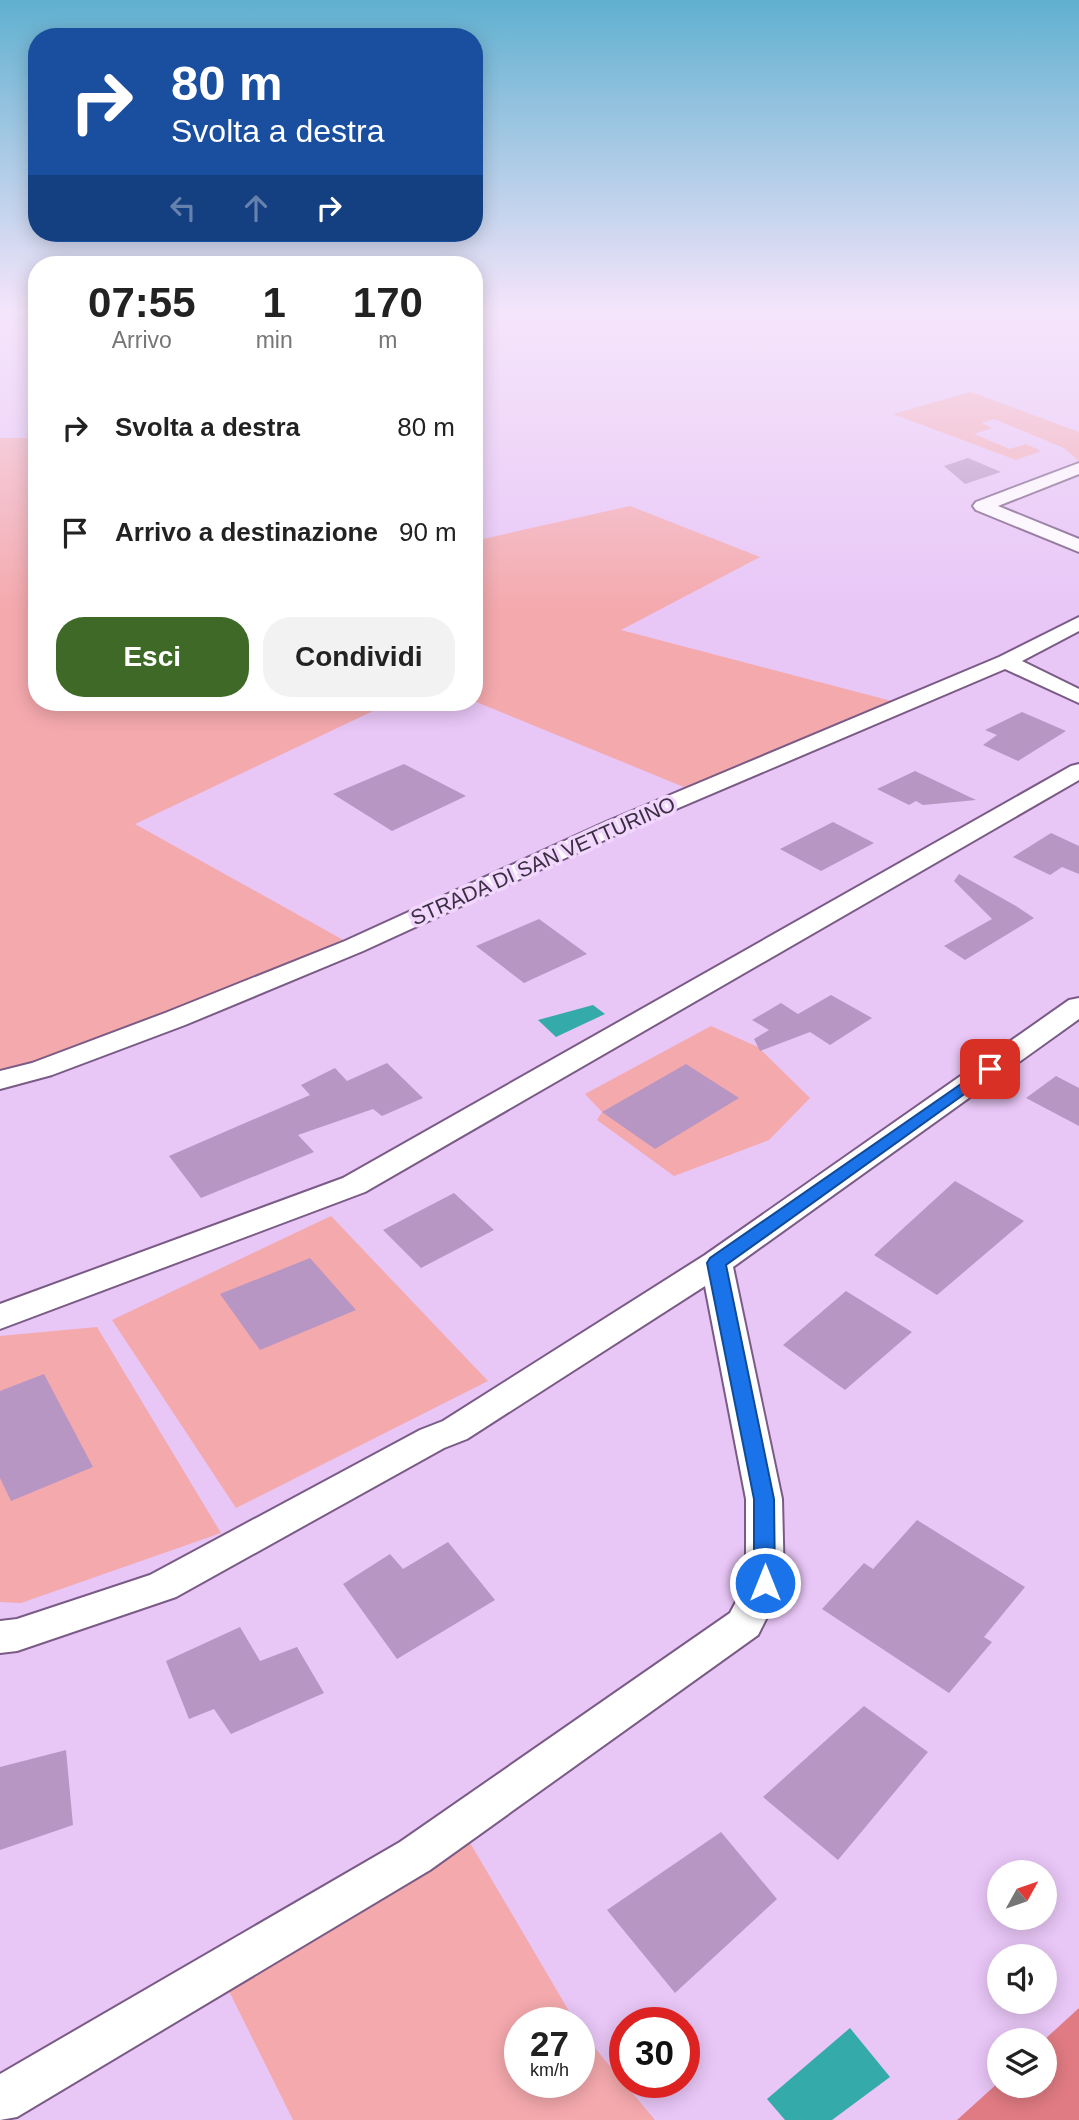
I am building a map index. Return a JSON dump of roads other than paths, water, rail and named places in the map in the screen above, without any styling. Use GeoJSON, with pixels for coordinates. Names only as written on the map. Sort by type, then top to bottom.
{"type":"FeatureCollection","features":[{"type":"Feature","properties":{"kind":"street"},"geometry":{"type":"LineString","coordinates":[[1079,468],[982,506],[1079,546]]}},
{"type":"Feature","properties":{"kind":"street","name":"STRADA DI SAN VETTURINO"},"geometry":{"type":"LineString","coordinates":[[0,1080],[43,1069],[354,946],[614,827],[1006,661],[1079,623]]}},
{"type":"Feature","properties":{"kind":"street"},"geometry":{"type":"LineString","coordinates":[[1006,661],[1079,697]]}},
{"type":"Feature","properties":{"kind":"street"},"geometry":{"type":"LineString","coordinates":[[0,1317],[354,1185],[1079,771]]}},
{"type":"Feature","properties":{"kind":"street"},"geometry":{"type":"LineString","coordinates":[[0,1637],[17,1635],[163,1586],[432,1439],[455,1430],[716,1263],[1079,1006]]}},
{"type":"Feature","properties":{"kind":"street"},"geometry":{"type":"LineString","coordinates":[[0,2100],[415,1856],[744,1624],[765,1583],[764,1499],[716,1263]]}}]}
